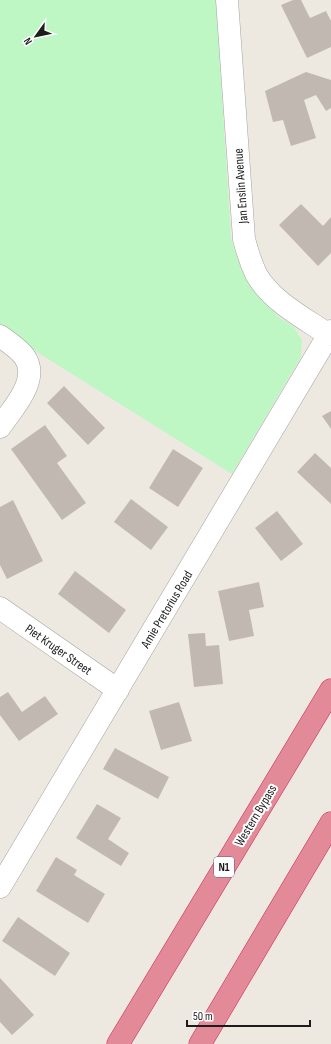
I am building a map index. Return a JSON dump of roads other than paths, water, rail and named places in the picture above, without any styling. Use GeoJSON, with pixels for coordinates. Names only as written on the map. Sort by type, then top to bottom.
{"type":"FeatureCollection","features":[{"type":"Feature","properties":{"kind":"highway","name":"Western Bypass"},"geometry":{"type":"LineString","coordinates":[[118,1044],[331,690]]}},
{"type":"Feature","properties":{"kind":"highway"},"geometry":{"type":"LineString","coordinates":[[200,1044],[331,823]]}},
{"type":"Feature","properties":{"kind":"street","name":"Jan Enslin Avenue"},"geometry":{"type":"LineString","coordinates":[[227,0],[244,239],[257,275],[270,292],[286,307],[330,333]]}},
{"type":"Feature","properties":{"kind":"street","name":"Amie Pretorius Road"},"geometry":{"type":"LineString","coordinates":[[1,883],[118,690],[330,333]]}},
{"type":"Feature","properties":{"kind":"street"},"geometry":{"type":"LineString","coordinates":[[0,336],[19,350],[30,366],[28,383],[0,427]]}},
{"type":"Feature","properties":{"kind":"street","name":"Piet Kruger Street"},"geometry":{"type":"LineString","coordinates":[[0,608],[118,690]]}}]}
